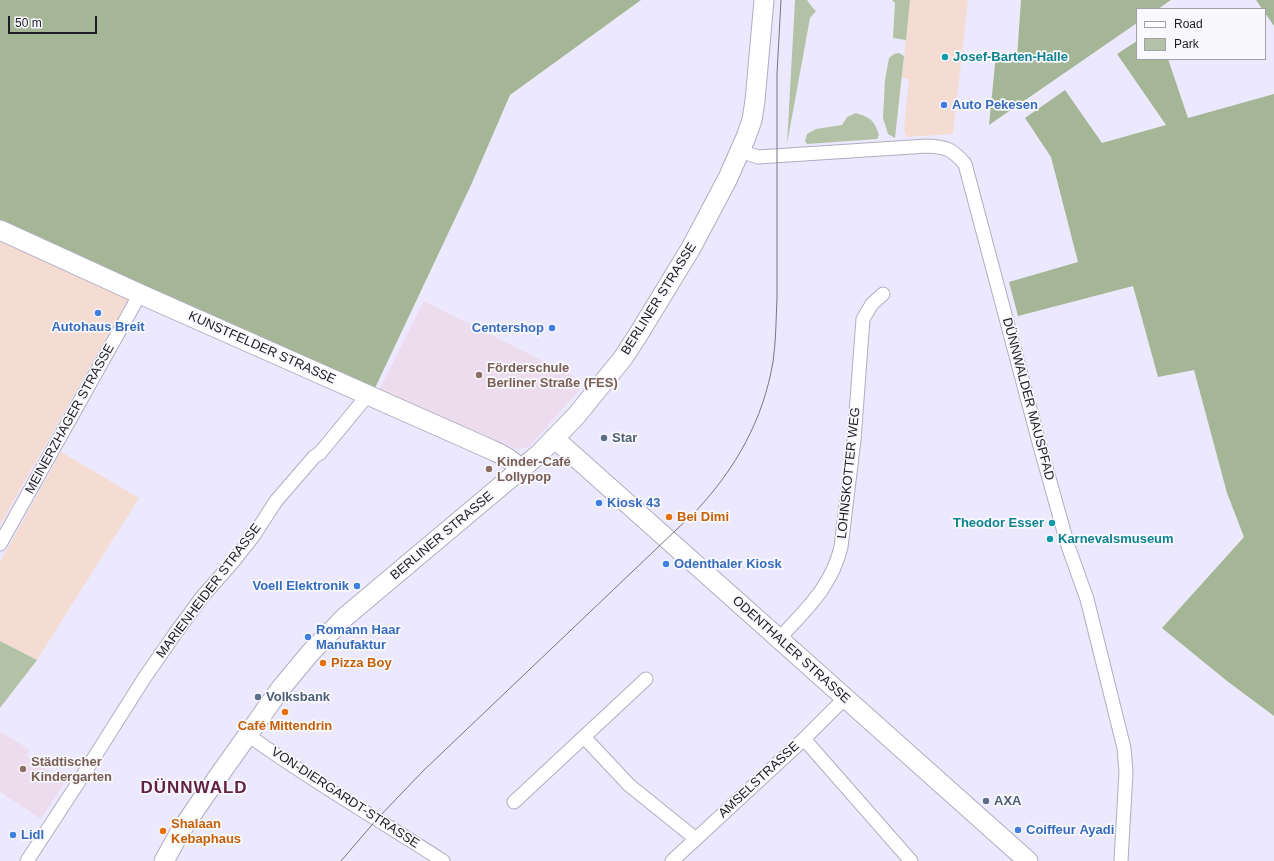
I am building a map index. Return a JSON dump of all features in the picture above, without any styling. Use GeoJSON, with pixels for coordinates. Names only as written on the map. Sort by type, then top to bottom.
{"type":"FeatureCollection","features":[{"type":"Feature","properties":{"kind":"main road","name":"BERLINER STRASSE"},"geometry":{"type":"LineString","coordinates":[[164,861],[180,832],[248,735],[292,674],[311,652],[345,617],[521,470],[554,438],[618,365],[638,336],[691,248],[728,178],[752,120],[764,0]]}},
{"type":"Feature","properties":{"kind":"main road","name":"KUNSTFELDER STRASSE"},"geometry":{"type":"LineString","coordinates":[[0,230],[140,294],[500,453],[515,462],[521,470]]}},
{"type":"Feature","properties":{"kind":"main road","name":"ODENTHALER STRASSE"},"geometry":{"type":"LineString","coordinates":[[554,438],[1028,861]]}},
{"type":"Feature","properties":{"kind":"street","name":"DÜNNWALDER MAUSPFAD"},"geometry":{"type":"LineString","coordinates":[[740,150],[758,157],[942,146],[956,153],[965,164],[974,193],[993,272],[1046,470],[1068,546],[1087,599],[1124,748],[1126,772],[1121,861]]}},
{"type":"Feature","properties":{"kind":"street","name":"MEINERZHAGER STRASSE"},"geometry":{"type":"LineString","coordinates":[[0,544],[140,294]]}},
{"type":"Feature","properties":{"kind":"street","name":"LOHNSKOTTER WEG"},"geometry":{"type":"LineString","coordinates":[[779,639],[817,597],[828,582],[838,562],[854,440],[863,319],[872,304],[883,294]]}},
{"type":"Feature","properties":{"kind":"street","name":"MARIENHEIDER STRASSE"},"geometry":{"type":"LineString","coordinates":[[27,861],[145,677],[177,631],[202,597],[254,535],[276,502],[314,457],[330,442],[362,402],[366,394]]}},
{"type":"Feature","properties":{"kind":"street"},"geometry":{"type":"LineString","coordinates":[[514,802],[646,679]]}},
{"type":"Feature","properties":{"kind":"street","name":"AMSELSTRASSE"},"geometry":{"type":"LineString","coordinates":[[672,861],[804,739],[845,698]]}},
{"type":"Feature","properties":{"kind":"street","name":"VON-DIERGARDT-STRASSE"},"geometry":{"type":"LineString","coordinates":[[248,735],[435,859]]}},
{"type":"Feature","properties":{"kind":"street"},"geometry":{"type":"LineString","coordinates":[[584,737],[629,785],[696,838]]}},
{"type":"Feature","properties":{"kind":"street"},"geometry":{"type":"LineString","coordinates":[[804,739],[911,861]]}},
{"type":"Feature","properties":{"kind":"shaded area"},"geometry":{"type":"Polygon","coordinates":[[[910,0],[968,0],[953,134],[906,137],[904,128],[909,79],[902,78],[910,0]]]}},
{"type":"Feature","properties":{"kind":"shaded area"},"geometry":{"type":"Polygon","coordinates":[[[0,237],[130,296],[0,525],[0,237]]]}},
{"type":"Feature","properties":{"kind":"shaded area","name":"Förderschule Berliner Straße (FES)"},"geometry":{"type":"Polygon","coordinates":[[[424,301],[577,378],[574,382],[581,388],[529,447],[517,449],[379,390],[424,301]]]}},
{"type":"Feature","properties":{"kind":"shaded area"},"geometry":{"type":"Polygon","coordinates":[[[61,452],[139,498],[37,660],[0,641],[0,562],[61,452]]]}},
{"type":"Feature","properties":{"kind":"shaded area","name":"Städtischer Kindergarten"},"geometry":{"type":"Polygon","coordinates":[[[0,731],[30,750],[26,756],[65,782],[41,819],[0,792],[0,731]]]}},
{"type":"Feature","properties":{"kind":"green space"},"geometry":{"type":"Polygon","coordinates":[[[0,0],[641,0],[510,95],[471,185],[375,388],[0,221],[0,0]]]}},
{"type":"Feature","properties":{"kind":"green space"},"geometry":{"type":"Polygon","coordinates":[[[795,0],[807,0],[816,11],[810,18],[787,144],[795,0]]]}},
{"type":"Feature","properties":{"kind":"green space"},"geometry":{"type":"Polygon","coordinates":[[[892,0],[910,0],[906,40],[893,38],[895,3],[892,0]]]}},
{"type":"Feature","properties":{"kind":"green space"},"geometry":{"type":"Polygon","coordinates":[[[1021,0],[1171,0],[1159,8],[1136,8],[1136,24],[989,125],[996,54],[1017,57],[1021,0]]]}},
{"type":"Feature","properties":{"kind":"green space"},"geometry":{"type":"Polygon","coordinates":[[[1256,0],[1274,0],[1274,26],[1266,14],[1266,8],[1261,8],[1256,0]]]}},
{"type":"Feature","properties":{"kind":"green space"},"geometry":{"type":"Polygon","coordinates":[[[1136,42],[1136,60],[1168,60],[1188,118],[1274,94],[1274,716],[1227,681],[1162,628],[1244,537],[1227,493],[1194,370],[1158,377],[1133,286],[1018,316],[1009,282],[1078,262],[1051,157],[1025,118],[1065,90],[1102,143],[1166,125],[1117,54],[1136,42]]]}},
{"type":"Feature","properties":{"kind":"green space"},"geometry":{"type":"Polygon","coordinates":[[[899,53],[904,56],[895,138],[888,134],[883,118],[885,80],[889,58],[894,54],[899,53]]]}},
{"type":"Feature","properties":{"kind":"green space"},"geometry":{"type":"Polygon","coordinates":[[[856,113],[871,120],[879,135],[877,139],[807,144],[805,141],[807,134],[816,129],[842,125],[847,117],[856,113]]]}},
{"type":"Feature","properties":{"kind":"green space"},"geometry":{"type":"Polygon","coordinates":[[[0,641],[37,660],[0,708],[0,641]]]}},
{"type":"Feature","properties":{"kind":"tram line"},"geometry":{"type":"LineString","coordinates":[[341,861],[377,819],[424,770],[696,511],[724,478],[746,442],[762,404],[773,362],[775,346],[777,298],[777,74],[781,0]]}},
{"type":"Feature","properties":{"kind":"place","name":"Josef-Barten-Halle"},"geometry":{"type":"Point","coordinates":[945,57]}},
{"type":"Feature","properties":{"kind":"place","name":"Auto Pekesen"},"geometry":{"type":"Point","coordinates":[944,105]}},
{"type":"Feature","properties":{"kind":"place","name":"Autohaus Breit"},"geometry":{"type":"Point","coordinates":[98,313]}},
{"type":"Feature","properties":{"kind":"place","name":"Centershop"},"geometry":{"type":"Point","coordinates":[552,328]}},
{"type":"Feature","properties":{"kind":"place","name":"Förderschule Berliner Straße (FES)"},"geometry":{"type":"Point","coordinates":[479,375]}},
{"type":"Feature","properties":{"kind":"place","name":"Star"},"geometry":{"type":"Point","coordinates":[604,438]}},
{"type":"Feature","properties":{"kind":"place","name":"Kinder-Café Lollypop"},"geometry":{"type":"Point","coordinates":[489,469]}},
{"type":"Feature","properties":{"kind":"place","name":"Kiosk 43"},"geometry":{"type":"Point","coordinates":[599,503]}},
{"type":"Feature","properties":{"kind":"place","name":"Bei Dimi"},"geometry":{"type":"Point","coordinates":[669,517]}},
{"type":"Feature","properties":{"kind":"place","name":"Theodor Esser"},"geometry":{"type":"Point","coordinates":[1052,523]}},
{"type":"Feature","properties":{"kind":"place","name":"Karnevalsmuseum"},"geometry":{"type":"Point","coordinates":[1050,539]}},
{"type":"Feature","properties":{"kind":"place","name":"Odenthaler Kiosk"},"geometry":{"type":"Point","coordinates":[666,564]}},
{"type":"Feature","properties":{"kind":"place","name":"Voell Elektronik"},"geometry":{"type":"Point","coordinates":[357,586]}},
{"type":"Feature","properties":{"kind":"place","name":"Romann Haar Manufaktur"},"geometry":{"type":"Point","coordinates":[308,637]}},
{"type":"Feature","properties":{"kind":"place","name":"Pizza Boy"},"geometry":{"type":"Point","coordinates":[323,663]}},
{"type":"Feature","properties":{"kind":"place","name":"Volksbank"},"geometry":{"type":"Point","coordinates":[258,697]}},
{"type":"Feature","properties":{"kind":"place","name":"Café Mittendrin"},"geometry":{"type":"Point","coordinates":[285,712]}},
{"type":"Feature","properties":{"kind":"place","name":"Städtischer Kindergarten"},"geometry":{"type":"Point","coordinates":[23,769]}},
{"type":"Feature","properties":{"kind":"place","name":"AXA"},"geometry":{"type":"Point","coordinates":[986,801]}},
{"type":"Feature","properties":{"kind":"place","name":"Coiffeur Ayadi"},"geometry":{"type":"Point","coordinates":[1018,830]}},
{"type":"Feature","properties":{"kind":"place","name":"Shalaan Kebaphaus"},"geometry":{"type":"Point","coordinates":[163,831]}},
{"type":"Feature","properties":{"kind":"place","name":"Lidl"},"geometry":{"type":"Point","coordinates":[13,835]}},
{"type":"Feature","properties":{"kind":"district","name":"DÜNNWALD"},"geometry":{"type":"Point","coordinates":[194,788]}}]}
